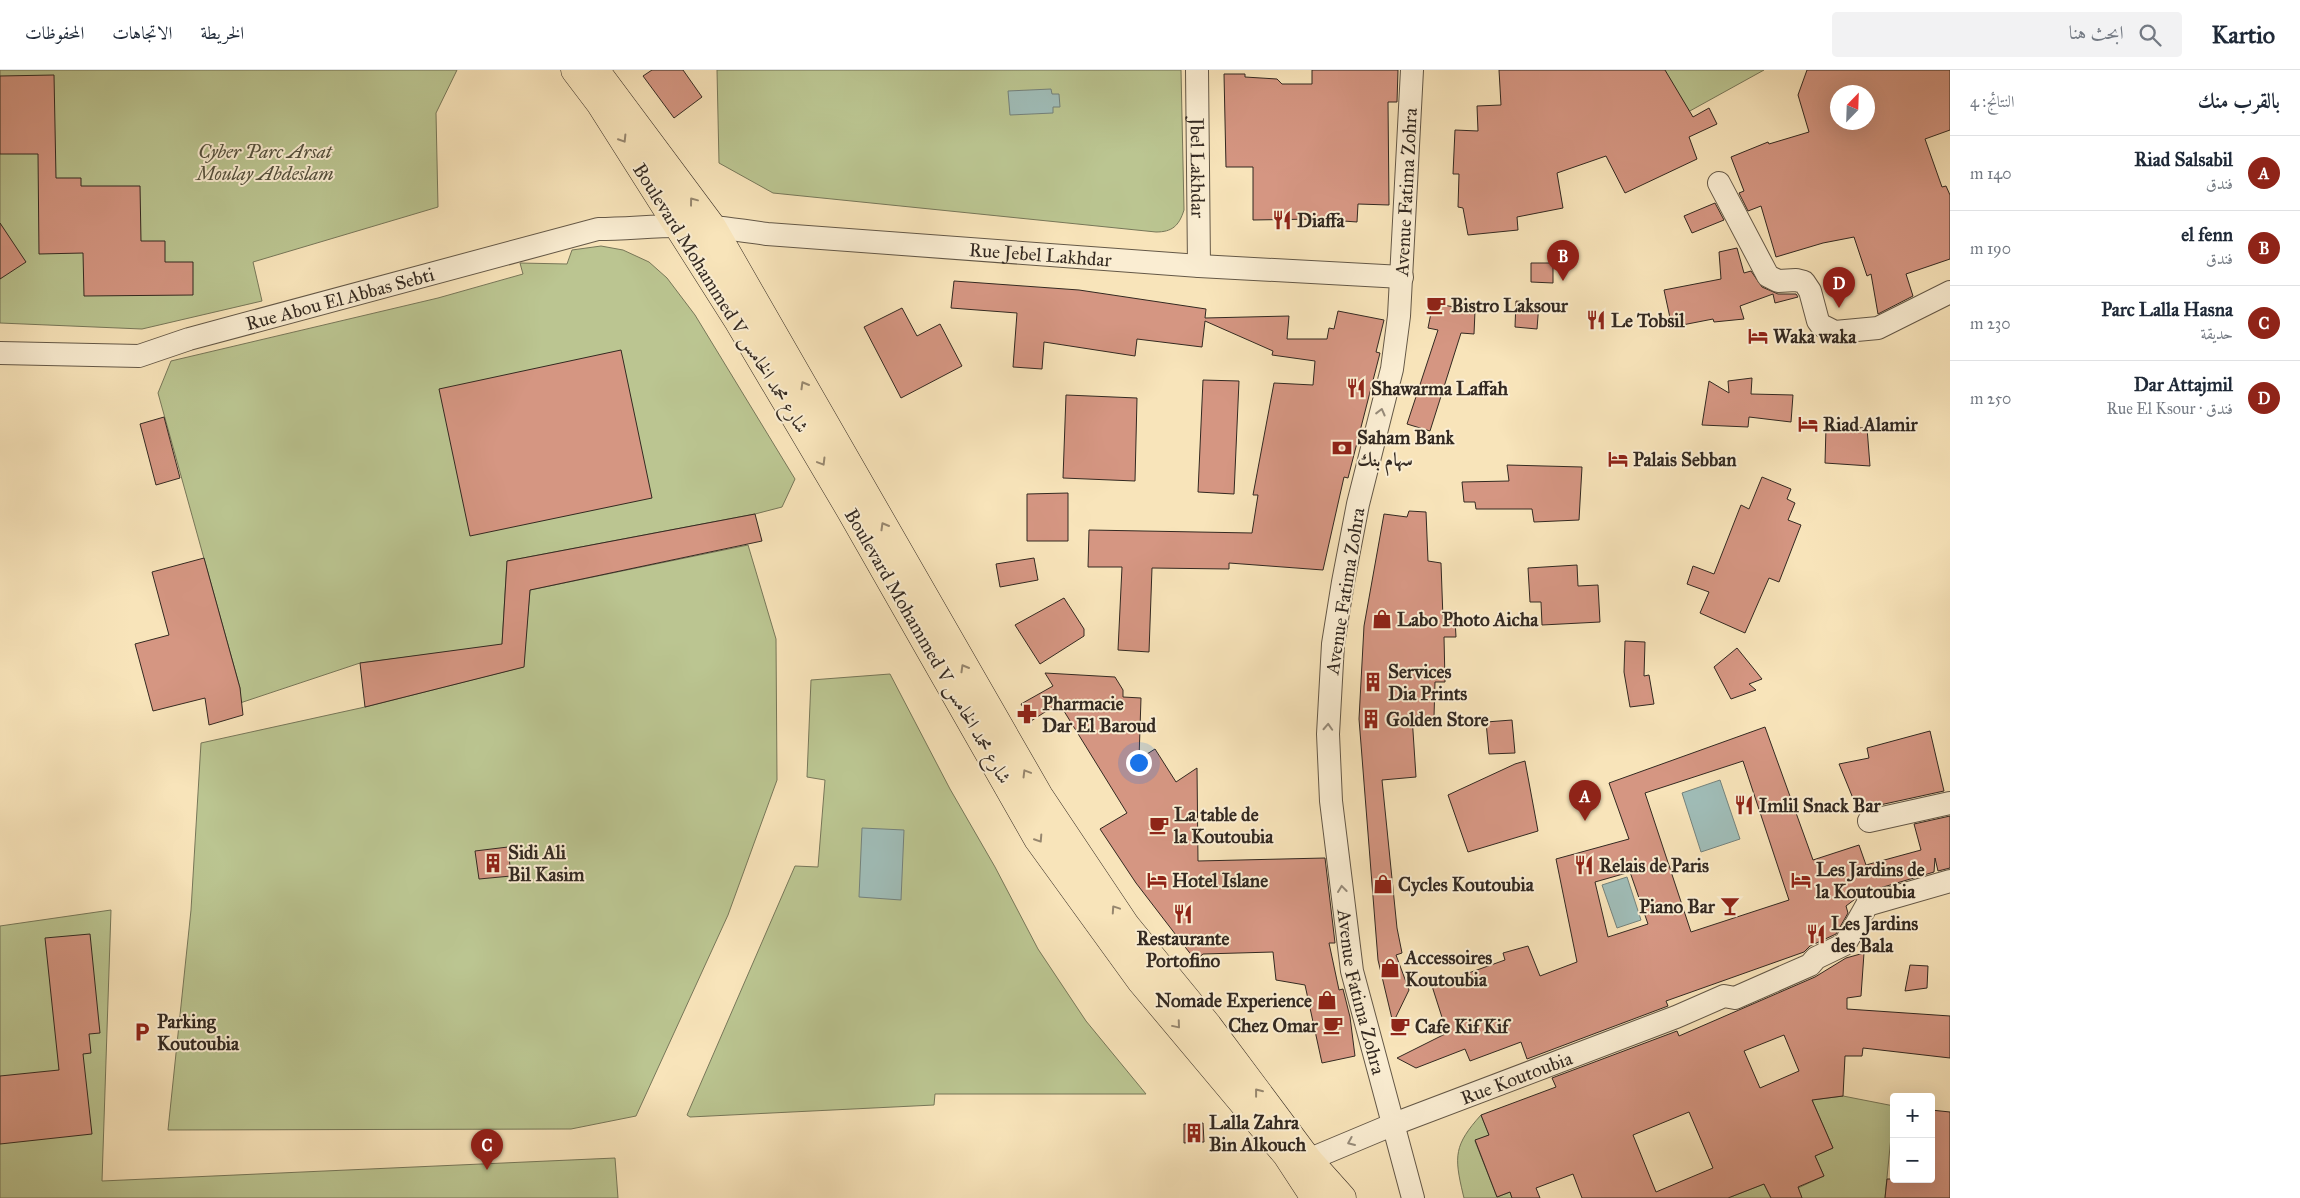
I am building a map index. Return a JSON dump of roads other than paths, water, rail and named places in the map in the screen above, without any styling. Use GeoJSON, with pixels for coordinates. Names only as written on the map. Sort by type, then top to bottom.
{"type":"FeatureCollection","features":[{"type":"Feature","properties":{"kind":"main road","name":"Boulevard Mohammed V شارع محمد الخامس"},"geometry":{"type":"LineString","coordinates":[[575,70],[600,103],[739,322],[851,511],[995,767],[1038,839],[1141,981],[1286,1155],[1314,1198]]}},
{"type":"Feature","properties":{"kind":"main road","name":"Boulevard Mohammed V شارع محمد الخامس"},"geometry":{"type":"LineString","coordinates":[[595,70],[712,227],[1039,796],[1126,926],[1219,1041],[1308,1160],[1342,1198]]}},
{"type":"Feature","properties":{"kind":"street","name":"Jbel Lakhdar"},"geometry":{"type":"LineString","coordinates":[[1197,70],[1199,266]]}},
{"type":"Feature","properties":{"kind":"street","name":"Avenue Fatima Zohra"},"geometry":{"type":"LineString","coordinates":[[1412,70],[1402,277],[1392,369],[1358,504],[1339,608],[1333,644],[1328,734],[1331,802],[1352,971],[1413,1198]]}},
{"type":"Feature","properties":{"kind":"street"},"geometry":{"type":"LineString","coordinates":[[1719,183],[1768,276],[1778,282],[1796,280],[1804,282],[1810,291],[1818,321],[1830,331],[1840,332],[1878,328],[1950,292]]}},
{"type":"Feature","properties":{"kind":"street","name":"Rue Jebel Lakhdar"},"geometry":{"type":"LineString","coordinates":[[678,226],[712,227],[767,234],[1199,266],[1402,277]]}},
{"type":"Feature","properties":{"kind":"street","name":"Rue Abou El Abbas Sebti"},"geometry":{"type":"LineString","coordinates":[[0,353],[140,356],[189,340],[598,229],[641,229],[678,226]]}},
{"type":"Feature","properties":{"kind":"street"},"geometry":{"type":"LineString","coordinates":[[1869,821],[1950,803]]}},
{"type":"Feature","properties":{"kind":"street","name":"Rue Koutoubia"},"geometry":{"type":"LineString","coordinates":[[1308,1160],[1394,1124],[1676,1017],[1724,996],[1729,986],[1803,953],[1816,958],[1845,944],[1868,905],[1950,881]]}},
{"type":"Feature","properties":{"kind":"water"},"geometry":{"type":"Polygon","coordinates":[[[1051,89],[1052,94],[1059,94],[1060,107],[1053,107],[1053,113],[1010,115],[1008,91],[1051,89]]]}},
{"type":"Feature","properties":{"kind":"water"},"geometry":{"type":"Polygon","coordinates":[[[1720,780],[1740,839],[1701,852],[1682,793],[1720,780]]]}},
{"type":"Feature","properties":{"kind":"water"},"geometry":{"type":"Polygon","coordinates":[[[862,828],[904,830],[901,900],[859,897],[862,828]]]}},
{"type":"Feature","properties":{"kind":"water"},"geometry":{"type":"Polygon","coordinates":[[[1627,877],[1641,920],[1617,928],[1602,885],[1627,877]]]}},
{"type":"Feature","properties":{"kind":"place","name":"Diaffa"},"geometry":{"type":"Point","coordinates":[1282,220]}},
{"type":"Feature","properties":{"kind":"place","name":"el fenn"},"geometry":{"type":"Point","coordinates":[1563,281]}},
{"type":"Feature","properties":{"kind":"place","name":"Bistro Laksour"},"geometry":{"type":"Point","coordinates":[1436,305]}},
{"type":"Feature","properties":{"kind":"place","name":"Dar Attajmil"},"geometry":{"type":"Point","coordinates":[1839,308]}},
{"type":"Feature","properties":{"kind":"place","name":"Le Tobsil"},"geometry":{"type":"Point","coordinates":[1596,320]}},
{"type":"Feature","properties":{"kind":"place","name":"Waka waka"},"geometry":{"type":"Point","coordinates":[1758,336]}},
{"type":"Feature","properties":{"kind":"place","name":"Shawarma Laffah"},"geometry":{"type":"Point","coordinates":[1356,388]}},
{"type":"Feature","properties":{"kind":"place","name":"Riad Alamir"},"geometry":{"type":"Point","coordinates":[1808,424]}},
{"type":"Feature","properties":{"kind":"place","name":"Saham Bank سهام بنك"},"geometry":{"type":"Point","coordinates":[1342,448]}},
{"type":"Feature","properties":{"kind":"place","name":"Palais Sebban"},"geometry":{"type":"Point","coordinates":[1618,459]}},
{"type":"Feature","properties":{"kind":"place","name":"Labo Photo Aicha"},"geometry":{"type":"Point","coordinates":[1382,619]}},
{"type":"Feature","properties":{"kind":"place","name":"Services Dia Prints"},"geometry":{"type":"Point","coordinates":[1373,682]}},
{"type":"Feature","properties":{"kind":"place","name":"Pharmacie Dar El Baroud"},"geometry":{"type":"Point","coordinates":[1027,714]}},
{"type":"Feature","properties":{"kind":"place","name":"Golden Store"},"geometry":{"type":"Point","coordinates":[1371,719]}},
{"type":"Feature","properties":{"kind":"place","name":"Imlil Snack Bar"},"geometry":{"type":"Point","coordinates":[1744,805]}},
{"type":"Feature","properties":{"kind":"place","name":"Riad Salsabil"},"geometry":{"type":"Point","coordinates":[1585,821]}},
{"type":"Feature","properties":{"kind":"place","name":"La table de la Koutoubia"},"geometry":{"type":"Point","coordinates":[1159,825]}},
{"type":"Feature","properties":{"kind":"place","name":"Sidi Ali Bil Kasim"},"geometry":{"type":"Point","coordinates":[493,863]}},
{"type":"Feature","properties":{"kind":"place","name":"Relais de Paris"},"geometry":{"type":"Point","coordinates":[1584,865]}},
{"type":"Feature","properties":{"kind":"place","name":"Hotel Islane"},"geometry":{"type":"Point","coordinates":[1157,880]}},
{"type":"Feature","properties":{"kind":"place","name":"Les Jardins de la Koutoubia"},"geometry":{"type":"Point","coordinates":[1801,880]}},
{"type":"Feature","properties":{"kind":"place","name":"Cycles Koutoubia"},"geometry":{"type":"Point","coordinates":[1383,884]}},
{"type":"Feature","properties":{"kind":"place","name":"Piano Bar"},"geometry":{"type":"Point","coordinates":[1730,906]}},
{"type":"Feature","properties":{"kind":"place","name":"Restaurante Portofino"},"geometry":{"type":"Point","coordinates":[1183,914]}},
{"type":"Feature","properties":{"kind":"place","name":"Les Jardins des Bala"},"geometry":{"type":"Point","coordinates":[1816,934]}},
{"type":"Feature","properties":{"kind":"place","name":"Accessoires Koutoubia"},"geometry":{"type":"Point","coordinates":[1390,968]}},
{"type":"Feature","properties":{"kind":"place","name":"Nomade Experience"},"geometry":{"type":"Point","coordinates":[1327,1000]}},
{"type":"Feature","properties":{"kind":"place","name":"Chez Omar"},"geometry":{"type":"Point","coordinates":[1333,1025]}},
{"type":"Feature","properties":{"kind":"place","name":"Cafe Kif Kif"},"geometry":{"type":"Point","coordinates":[1400,1026]}},
{"type":"Feature","properties":{"kind":"place","name":"Parking Koutoubia"},"geometry":{"type":"Point","coordinates":[142,1032]}},
{"type":"Feature","properties":{"kind":"place","name":"Lalla Zahra Bin Alkouch"},"geometry":{"type":"Point","coordinates":[1194,1133]}},
{"type":"Feature","properties":{"kind":"place","name":"Parc Lalla Hasna"},"geometry":{"type":"Point","coordinates":[487,1170]}},
{"type":"Feature","properties":{"kind":"park label","name":"Cyber Parc Arsat Moulay Abdeslam"},"geometry":{"type":"Point","coordinates":[265,162]}}]}
